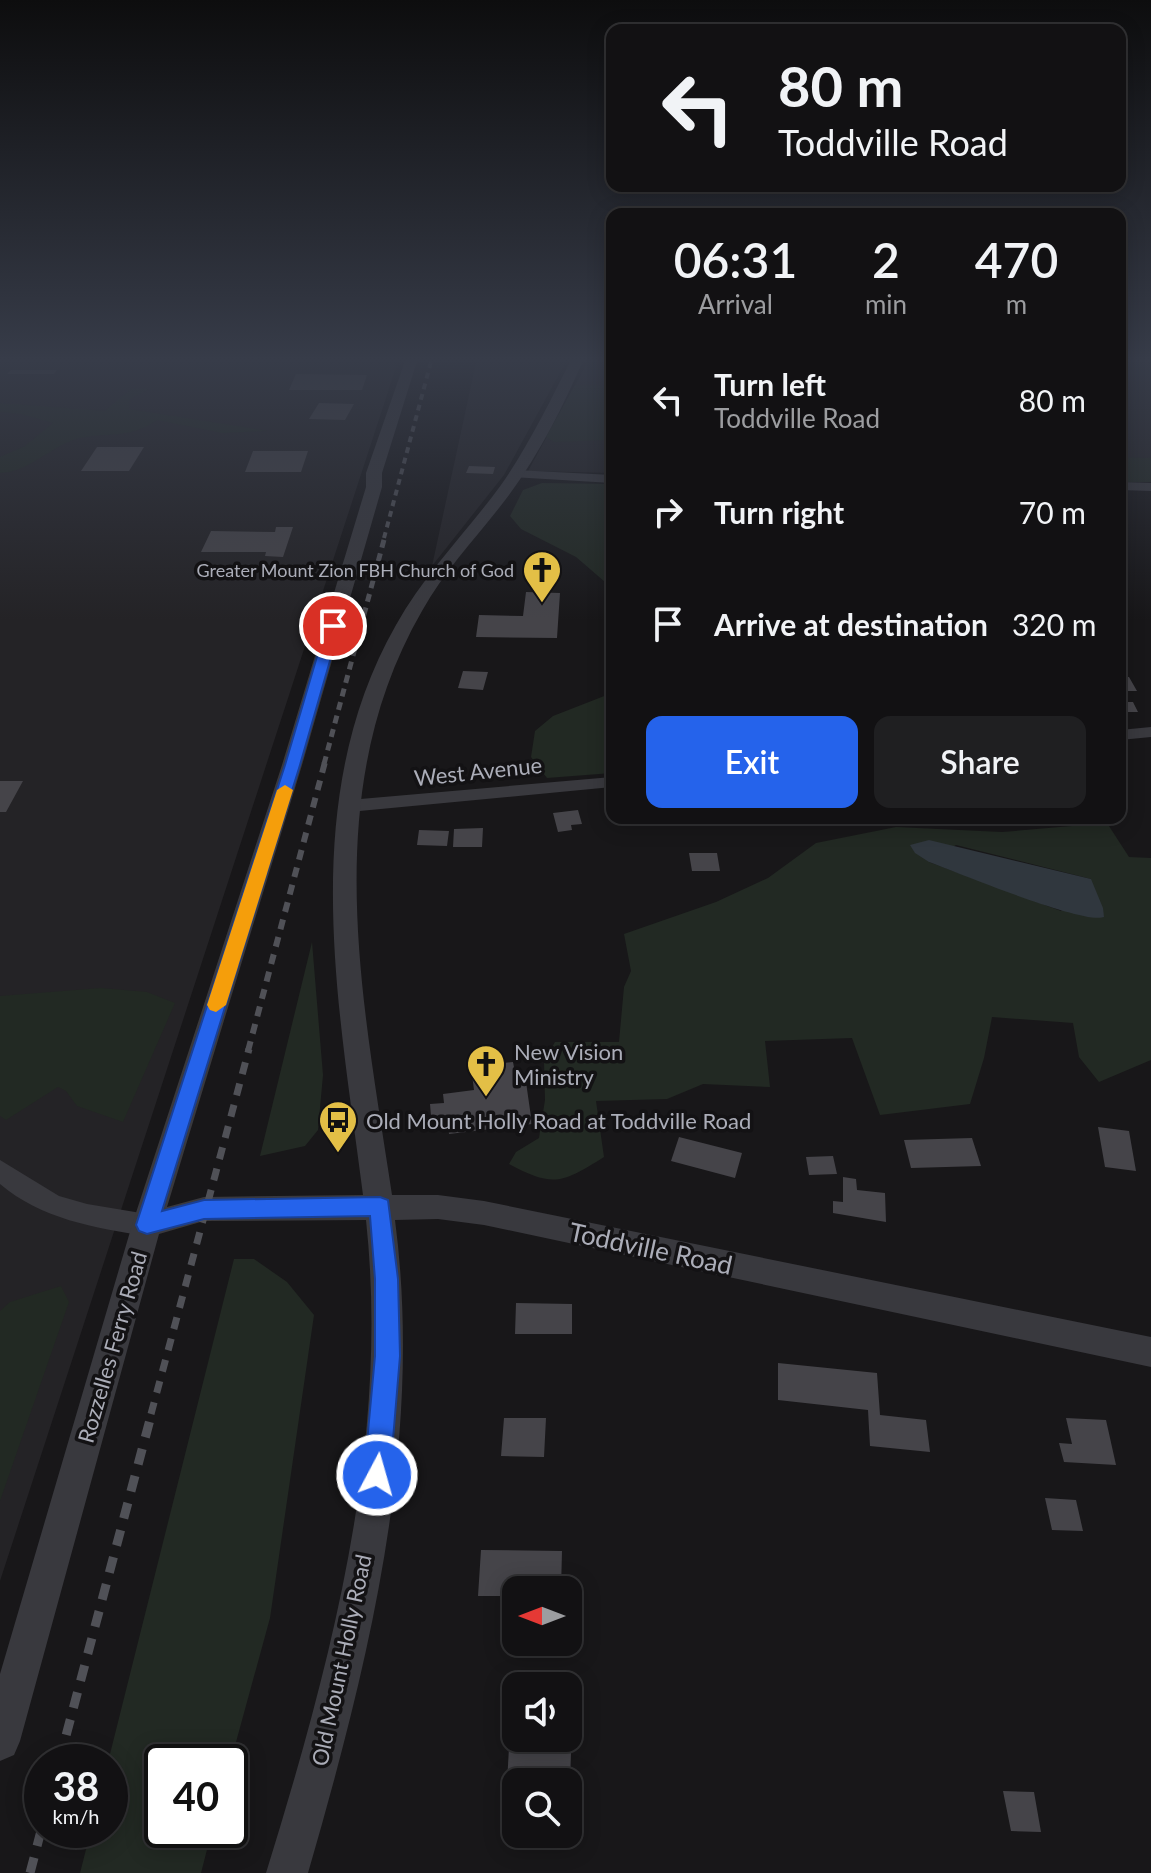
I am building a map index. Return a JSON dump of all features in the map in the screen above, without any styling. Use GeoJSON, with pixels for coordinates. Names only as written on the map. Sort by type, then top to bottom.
{"type":"FeatureCollection","features":[{"type":"Feature","properties":{"kind":"street","name":"Rozzelles Ferry Road"},"geometry":{"type":"LineString","coordinates":[[0,1741],[147,1225],[292,765],[374,487],[374,473],[383,445]]}},
{"type":"Feature","properties":{"kind":"street","name":"Old Mount Holly Road"},"geometry":{"type":"LineString","coordinates":[[287,1873],[311,1797],[348,1641],[374,1500],[388,1356],[380,1207],[346,956],[345,874],[349,806],[367,713],[396,645],[441,569],[516,474],[531,445]]}},
{"type":"Feature","properties":{"kind":"street"},"geometry":{"type":"LineString","coordinates":[[516,474],[606,479]]}},
{"type":"Feature","properties":{"kind":"street"},"geometry":{"type":"LineString","coordinates":[[1126,486],[1151,487]]}},
{"type":"Feature","properties":{"kind":"street"},"geometry":{"type":"LineString","coordinates":[[1126,734],[1151,732]]}},
{"type":"Feature","properties":{"kind":"street","name":"West Avenue"},"geometry":{"type":"LineString","coordinates":[[349,806],[606,783]]}},
{"type":"Feature","properties":{"kind":"street"},"geometry":{"type":"LineString","coordinates":[[0,1170],[22,1191],[76,1213],[147,1225]]}},
{"type":"Feature","properties":{"kind":"street","name":"Toddville Road"},"geometry":{"type":"LineString","coordinates":[[147,1225],[204,1209],[438,1207],[484,1213],[1151,1352]]}},
{"type":"Feature","properties":{"kind":"shaded area"},"geometry":{"type":"Polygon","coordinates":[[[0,445],[370,445],[0,1581],[0,445]]]}},
{"type":"Feature","properties":{"kind":"shaded area"},"geometry":{"type":"Polygon","coordinates":[[[62,445],[22,468],[0,473],[0,457],[25,446],[62,445]]]}},
{"type":"Feature","properties":{"kind":"shaded area"},"geometry":{"type":"Polygon","coordinates":[[[458,445],[520,445],[504,475],[432,566],[458,445]]]}},
{"type":"Feature","properties":{"kind":"shaded area"},"geometry":{"type":"Polygon","coordinates":[[[542,445],[606,445],[606,473],[528,471],[542,445]]]}},
{"type":"Feature","properties":{"kind":"shaded area"},"geometry":{"type":"Polygon","coordinates":[[[1126,445],[1151,445],[1151,482],[1126,482],[1126,445]]]}},
{"type":"Feature","properties":{"kind":"shaded area"},"geometry":{"type":"Polygon","coordinates":[[[1126,457],[1151,458],[1151,482],[1126,482],[1126,457]]]}},
{"type":"Feature","properties":{"kind":"shaded area"},"geometry":{"type":"Polygon","coordinates":[[[542,483],[606,484],[606,583],[576,557],[521,529],[510,516],[523,490],[542,483]]]}},
{"type":"Feature","properties":{"kind":"shaded area"},"geometry":{"type":"Polygon","coordinates":[[[606,695],[606,773],[547,778],[531,757],[535,731],[553,716],[606,695]]]}},
{"type":"Feature","properties":{"kind":"shaded area"},"geometry":{"type":"Polygon","coordinates":[[[1108,824],[1129,857],[1151,858],[1151,1060],[1099,1082],[1079,1057],[1073,1023],[992,1017],[970,1104],[880,1115],[852,1038],[765,1041],[770,1087],[703,1084],[667,1099],[596,1101],[604,1157],[558,1179],[537,1177],[509,1164],[516,1152],[539,1138],[545,1100],[544,1061],[555,1042],[619,1042],[624,987],[631,971],[624,934],[716,902],[768,878],[816,843],[896,827],[1002,832],[1108,824]],[[956,845],[929,862],[1061,911],[1091,879],[956,845]]]}},
{"type":"Feature","properties":{"kind":"shaded area"},"geometry":{"type":"Polygon","coordinates":[[[929,840],[1091,879],[1104,917],[1047,906],[929,862],[915,853],[910,845],[929,840]]]}},
{"type":"Feature","properties":{"kind":"shaded area"},"geometry":{"type":"Polygon","coordinates":[[[312,942],[323,1075],[318,1130],[305,1146],[260,1156],[312,942]]]}},
{"type":"Feature","properties":{"kind":"shaded area"},"geometry":{"type":"Polygon","coordinates":[[[101,988],[147,992],[175,1003],[123,1122],[77,1106],[66,1091],[58,1087],[6,1120],[0,1116],[0,996],[101,988]]]}},
{"type":"Feature","properties":{"kind":"shaded area"},"geometry":{"type":"Polygon","coordinates":[[[234,1259],[254,1259],[287,1282],[314,1315],[270,1618],[235,1744],[144,1744],[144,1848],[207,1848],[201,1873],[80,1873],[86,1848],[128,1848],[128,1744],[113,1744],[234,1259]]]}},
{"type":"Feature","properties":{"kind":"shaded area"},"geometry":{"type":"Polygon","coordinates":[[[61,1286],[69,1302],[0,1501],[0,1311],[10,1302],[61,1286]]]}},
{"type":"Feature","properties":{"kind":"building"},"geometry":{"type":"Polygon","coordinates":[[[97,447],[144,447],[129,471],[81,471],[97,447]]]}},
{"type":"Feature","properties":{"kind":"building"},"geometry":{"type":"Polygon","coordinates":[[[253,451],[308,451],[301,472],[245,472],[253,451]]]}},
{"type":"Feature","properties":{"kind":"building"},"geometry":{"type":"Polygon","coordinates":[[[469,466],[495,467],[493,474],[466,473],[469,466]]]}},
{"type":"Feature","properties":{"kind":"building"},"geometry":{"type":"Polygon","coordinates":[[[276,527],[293,527],[283,557],[265,556],[266,552],[201,552],[211,531],[275,532],[276,527]]]}},
{"type":"Feature","properties":{"kind":"building","name":"Greater Mount Zion FBH Church of God"},"geometry":{"type":"Polygon","coordinates":[[[526,592],[560,593],[557,638],[476,637],[479,615],[523,616],[526,592]]]}},
{"type":"Feature","properties":{"kind":"building"},"geometry":{"type":"Polygon","coordinates":[[[463,671],[488,672],[483,690],[458,688],[463,671]]]}},
{"type":"Feature","properties":{"kind":"building"},"geometry":{"type":"Polygon","coordinates":[[[1126,677],[1129,677],[1137,691],[1126,691],[1126,677]]]}},
{"type":"Feature","properties":{"kind":"building"},"geometry":{"type":"Polygon","coordinates":[[[1126,702],[1133,702],[1138,712],[1126,712],[1126,702]]]}},
{"type":"Feature","properties":{"kind":"building"},"geometry":{"type":"Polygon","coordinates":[[[0,781],[23,781],[6,812],[0,812],[0,781]]]}},
{"type":"Feature","properties":{"kind":"building"},"geometry":{"type":"Polygon","coordinates":[[[578,810],[582,824],[571,825],[572,830],[558,832],[553,813],[578,810]]]}},
{"type":"Feature","properties":{"kind":"building"},"geometry":{"type":"Polygon","coordinates":[[[483,828],[482,847],[453,847],[454,829],[483,828]]]}},
{"type":"Feature","properties":{"kind":"building"},"geometry":{"type":"Polygon","coordinates":[[[419,830],[449,831],[447,846],[417,845],[419,830]]]}},
{"type":"Feature","properties":{"kind":"building"},"geometry":{"type":"Polygon","coordinates":[[[689,853],[717,853],[720,871],[692,871],[689,853]]]}},
{"type":"Feature","properties":{"kind":"building","name":"New Vision Ministry"},"geometry":{"type":"Polygon","coordinates":[[[513,1062],[517,1083],[526,1082],[532,1124],[449,1134],[448,1126],[432,1128],[430,1104],[444,1103],[443,1094],[474,1090],[471,1067],[513,1062]]]}},
{"type":"Feature","properties":{"kind":"building"},"geometry":{"type":"Polygon","coordinates":[[[1098,1127],[1129,1131],[1136,1171],[1105,1167],[1098,1127]]]}},
{"type":"Feature","properties":{"kind":"building"},"geometry":{"type":"Polygon","coordinates":[[[679,1137],[742,1153],[735,1178],[671,1161],[679,1137]]]}},
{"type":"Feature","properties":{"kind":"building"},"geometry":{"type":"Polygon","coordinates":[[[972,1138],[981,1166],[911,1168],[904,1140],[972,1138]]]}},
{"type":"Feature","properties":{"kind":"building"},"geometry":{"type":"Polygon","coordinates":[[[833,1156],[837,1174],[809,1175],[806,1157],[833,1156]]]}},
{"type":"Feature","properties":{"kind":"building"},"geometry":{"type":"Polygon","coordinates":[[[843,1177],[856,1179],[857,1190],[885,1193],[886,1222],[833,1213],[833,1201],[843,1202],[843,1177]]]}},
{"type":"Feature","properties":{"kind":"building"},"geometry":{"type":"Polygon","coordinates":[[[516,1303],[572,1304],[572,1334],[515,1334],[516,1303]]]}},
{"type":"Feature","properties":{"kind":"building"},"geometry":{"type":"Polygon","coordinates":[[[778,1363],[877,1373],[880,1415],[926,1420],[930,1452],[870,1446],[868,1410],[778,1400],[778,1363]]]}},
{"type":"Feature","properties":{"kind":"building"},"geometry":{"type":"Polygon","coordinates":[[[504,1418],[546,1418],[544,1457],[501,1456],[504,1418]]]}},
{"type":"Feature","properties":{"kind":"building"},"geometry":{"type":"Polygon","coordinates":[[[1066,1418],[1106,1420],[1116,1465],[1064,1462],[1059,1443],[1072,1444],[1066,1418]]]}},
{"type":"Feature","properties":{"kind":"building"},"geometry":{"type":"Polygon","coordinates":[[[1045,1498],[1076,1500],[1083,1531],[1052,1530],[1045,1498]]]}},
{"type":"Feature","properties":{"kind":"building"},"geometry":{"type":"Polygon","coordinates":[[[481,1550],[562,1551],[561,1576],[502,1576],[502,1596],[478,1596],[481,1550]]]}},
{"type":"Feature","properties":{"kind":"building"},"geometry":{"type":"Polygon","coordinates":[[[509,1752],[571,1753],[570,1768],[508,1768],[509,1752]]]}},
{"type":"Feature","properties":{"kind":"building"},"geometry":{"type":"Polygon","coordinates":[[[1003,1791],[1034,1792],[1041,1832],[1011,1831],[1003,1791]]]}},
{"type":"Feature","properties":{"kind":"railway"},"geometry":{"type":"LineString","coordinates":[[384,538],[409,445]]}},
{"type":"Feature","properties":{"kind":"railway"},"geometry":{"type":"LineString","coordinates":[[324,764],[385,536]]}},
{"type":"Feature","properties":{"kind":"railway"},"geometry":{"type":"LineString","coordinates":[[248,1051],[325,762]]}},
{"type":"Feature","properties":{"kind":"railway"},"geometry":{"type":"LineString","coordinates":[[151,1414],[249,1049]]}},
{"type":"Feature","properties":{"kind":"railway"},"geometry":{"type":"LineString","coordinates":[[64,1744],[152,1412]]}},
{"type":"Feature","properties":{"kind":"railway"},"geometry":{"type":"LineString","coordinates":[[30,1873],[37,1848]]}},
{"type":"Feature","properties":{"kind":"slow traffic"},"geometry":{"type":"LineString","coordinates":[[216,1005],[285,790]]}},
{"type":"Feature","properties":{"kind":"place","name":"Greater Mount Zion FBH Church of God"},"geometry":{"type":"Point","coordinates":[542,604]}},
{"type":"Feature","properties":{"kind":"place","name":"New Vision Ministry"},"geometry":{"type":"Point","coordinates":[486,1098]}},
{"type":"Feature","properties":{"kind":"place","name":"Old Mount Holly Road at Toddville Road"},"geometry":{"type":"Point","coordinates":[338,1154]}},
{"type":"Feature","properties":{"kind":"route"},"geometry":{"type":"LineString","coordinates":[[333,626],[147,1225],[204,1209],[380,1207],[388,1356],[377,1475]]}}]}
